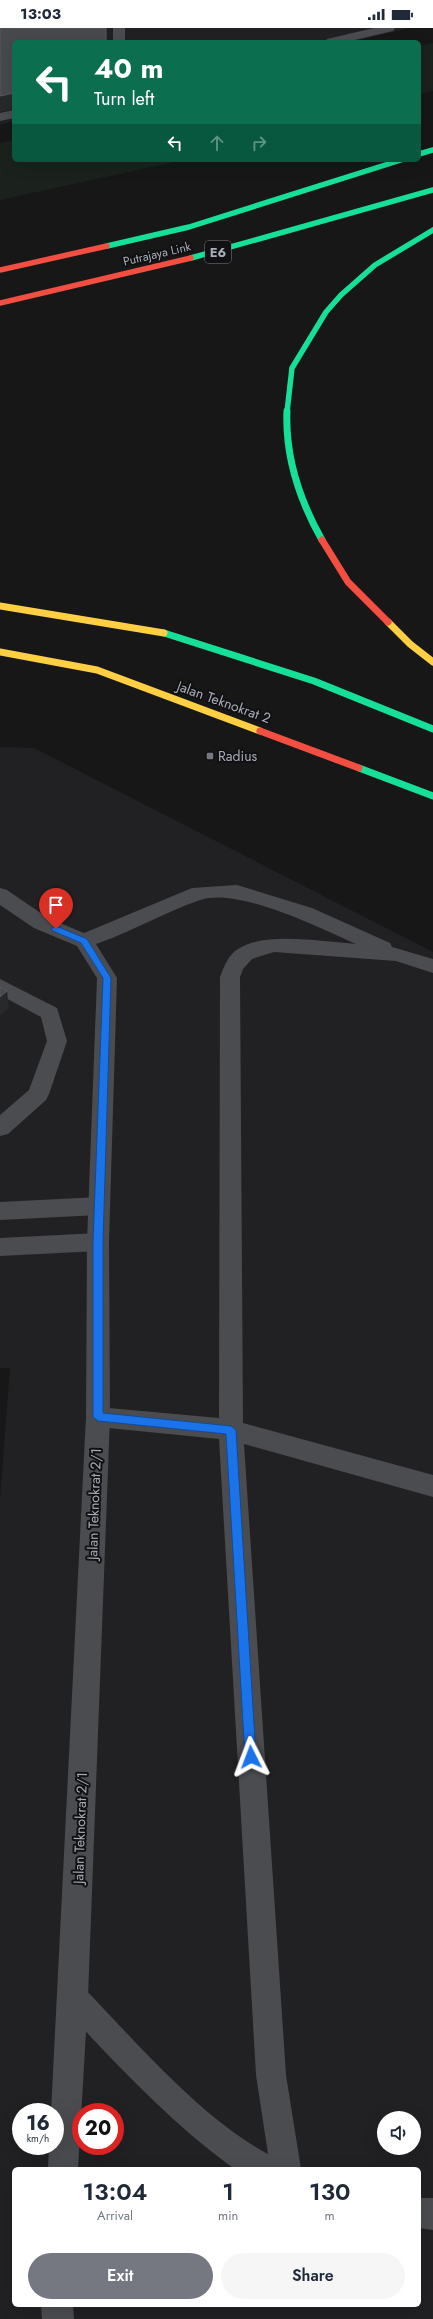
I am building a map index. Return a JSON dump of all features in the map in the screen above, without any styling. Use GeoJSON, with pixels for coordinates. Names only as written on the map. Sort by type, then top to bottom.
{"type":"FeatureCollection","features":[{"type":"Feature","properties":{"kind":"main road"},"geometry":{"type":"LineString","coordinates":[[421,153],[433,150]]}},
{"type":"Feature","properties":{"kind":"main road","name":"Putrajaya Link"},"geometry":{"type":"LineString","coordinates":[[0,270],[189,227],[394,162]]}},
{"type":"Feature","properties":{"kind":"main road","name":"Putrajaya Link"},"geometry":{"type":"LineString","coordinates":[[0,303],[212,253],[433,190]]}},
{"type":"Feature","properties":{"kind":"main road"},"geometry":{"type":"LineString","coordinates":[[433,230],[414,239],[355,279],[312,327],[290,373],[287,424],[292,472],[313,526],[348,582],[410,644],[433,662]]}},
{"type":"Feature","properties":{"kind":"main road"},"geometry":{"type":"LineString","coordinates":[[0,606],[170,634],[314,680],[433,729]]}},
{"type":"Feature","properties":{"kind":"main road","name":"Jalan Teknokrat 2"},"geometry":{"type":"LineString","coordinates":[[3,654],[97,670],[433,796]]}},
{"type":"Feature","properties":{"kind":"street"},"geometry":{"type":"LineString","coordinates":[[119,28],[119,40]]}},
{"type":"Feature","properties":{"kind":"street"},"geometry":{"type":"LineString","coordinates":[[339,40],[390,28]]}},
{"type":"Feature","properties":{"kind":"street"},"geometry":{"type":"LineString","coordinates":[[0,117],[12,114]]}},
{"type":"Feature","properties":{"kind":"street"},"geometry":{"type":"LineString","coordinates":[[0,895],[41,923],[84,941],[199,893],[237,892],[305,913],[397,954],[433,966]]}},
{"type":"Feature","properties":{"kind":"street","name":"Jalan Teknokrat 2/1"},"geometry":{"type":"LineString","coordinates":[[63,2167],[73,1997],[98,1417],[98,1242],[107,978],[84,941]]}},
{"type":"Feature","properties":{"kind":"street"},"geometry":{"type":"LineString","coordinates":[[286,2167],[271,2076],[231,1430],[230,977],[234,966],[244,954],[272,945],[397,954]]}},
{"type":"Feature","properties":{"kind":"street"},"geometry":{"type":"LineString","coordinates":[[0,986],[50,1013],[57,1041],[38,1094],[0,1128]]}},
{"type":"Feature","properties":{"kind":"street"},"geometry":{"type":"LineString","coordinates":[[0,1211],[99,1206]]}},
{"type":"Feature","properties":{"kind":"street"},"geometry":{"type":"LineString","coordinates":[[0,1248],[98,1242]]}},
{"type":"Feature","properties":{"kind":"street"},"geometry":{"type":"LineString","coordinates":[[98,1417],[231,1430],[433,1486]]}},
{"type":"Feature","properties":{"kind":"street"},"geometry":{"type":"LineString","coordinates":[[73,1997],[143,2070],[201,2125],[254,2165],[260,2167]]}},
{"type":"Feature","properties":{"kind":"street"},"geometry":{"type":"LineString","coordinates":[[421,2213],[433,2214]]}},
{"type":"Feature","properties":{"kind":"street"},"geometry":{"type":"LineString","coordinates":[[57,2307],[58,2319]]}},
{"type":"Feature","properties":{"kind":"shaded area"},"geometry":{"type":"Polygon","coordinates":[[[0,28],[410,28],[359,40],[12,40],[12,122],[0,125],[0,28]]]}},
{"type":"Feature","properties":{"kind":"shaded area"},"geometry":{"type":"Polygon","coordinates":[[[433,43],[433,91],[421,94],[421,46],[433,43]]]}},
{"type":"Feature","properties":{"kind":"shaded area"},"geometry":{"type":"Polygon","coordinates":[[[12,140],[12,162],[175,162],[0,200],[0,143],[12,140]]]}},
{"type":"Feature","properties":{"kind":"shaded area"},"geometry":{"type":"Polygon","coordinates":[[[0,747],[34,748],[433,952],[433,2319],[0,2319],[0,1498],[10,1368],[0,1368],[0,747]]]}},
{"type":"Feature","properties":{"kind":"building"},"geometry":{"type":"Polygon","coordinates":[[[0,28],[106,28],[106,40],[12,40],[12,93],[0,96],[0,28]]]}},
{"type":"Feature","properties":{"kind":"building"},"geometry":{"type":"Polygon","coordinates":[[[0,987],[7,991],[0,997],[0,987]]]}},
{"type":"Feature","properties":{"kind":"traffic: fast"},"geometry":{"type":"LineString","coordinates":[[421,153],[433,150]]}},
{"type":"Feature","properties":{"kind":"traffic: fast"},"geometry":{"type":"LineString","coordinates":[[107,246],[189,227],[395,162]]}},
{"type":"Feature","properties":{"kind":"traffic: fast"},"geometry":{"type":"LineString","coordinates":[[191,258],[433,190]]}},
{"type":"Feature","properties":{"kind":"traffic: fast"},"geometry":{"type":"LineString","coordinates":[[322,540],[303,502],[291,460],[288,438],[287,395],[292,368],[313,330],[326,312],[357,279],[394,252],[433,230]]}},
{"type":"Feature","properties":{"kind":"traffic: fast"},"geometry":{"type":"LineString","coordinates":[[164,633],[314,681],[433,729]]}},
{"type":"Feature","properties":{"kind":"traffic: fast"},"geometry":{"type":"LineString","coordinates":[[359,768],[433,796]]}},
{"type":"Feature","properties":{"kind":"traffic: slow"},"geometry":{"type":"LineString","coordinates":[[0,606],[164,633]]}},
{"type":"Feature","properties":{"kind":"traffic: slow"},"geometry":{"type":"LineString","coordinates":[[388,622],[410,644],[433,662]]}},
{"type":"Feature","properties":{"kind":"traffic: slow"},"geometry":{"type":"LineString","coordinates":[[0,652],[97,670],[260,731]]}},
{"type":"Feature","properties":{"kind":"traffic: jam"},"geometry":{"type":"LineString","coordinates":[[0,270],[107,246]]}},
{"type":"Feature","properties":{"kind":"traffic: jam"},"geometry":{"type":"LineString","coordinates":[[0,303],[191,258]]}},
{"type":"Feature","properties":{"kind":"traffic: jam"},"geometry":{"type":"LineString","coordinates":[[322,540],[348,582],[388,622]]}},
{"type":"Feature","properties":{"kind":"traffic: jam"},"geometry":{"type":"LineString","coordinates":[[260,731],[359,768]]}},
{"type":"Feature","properties":{"kind":"place","name":"Radius"},"geometry":{"type":"Point","coordinates":[210,756]}},
{"type":"Feature","properties":{"kind":"route"},"geometry":{"type":"LineString","coordinates":[[56,929],[84,941],[107,978],[98,1242],[98,1417],[231,1430],[251,1757]]}}]}
